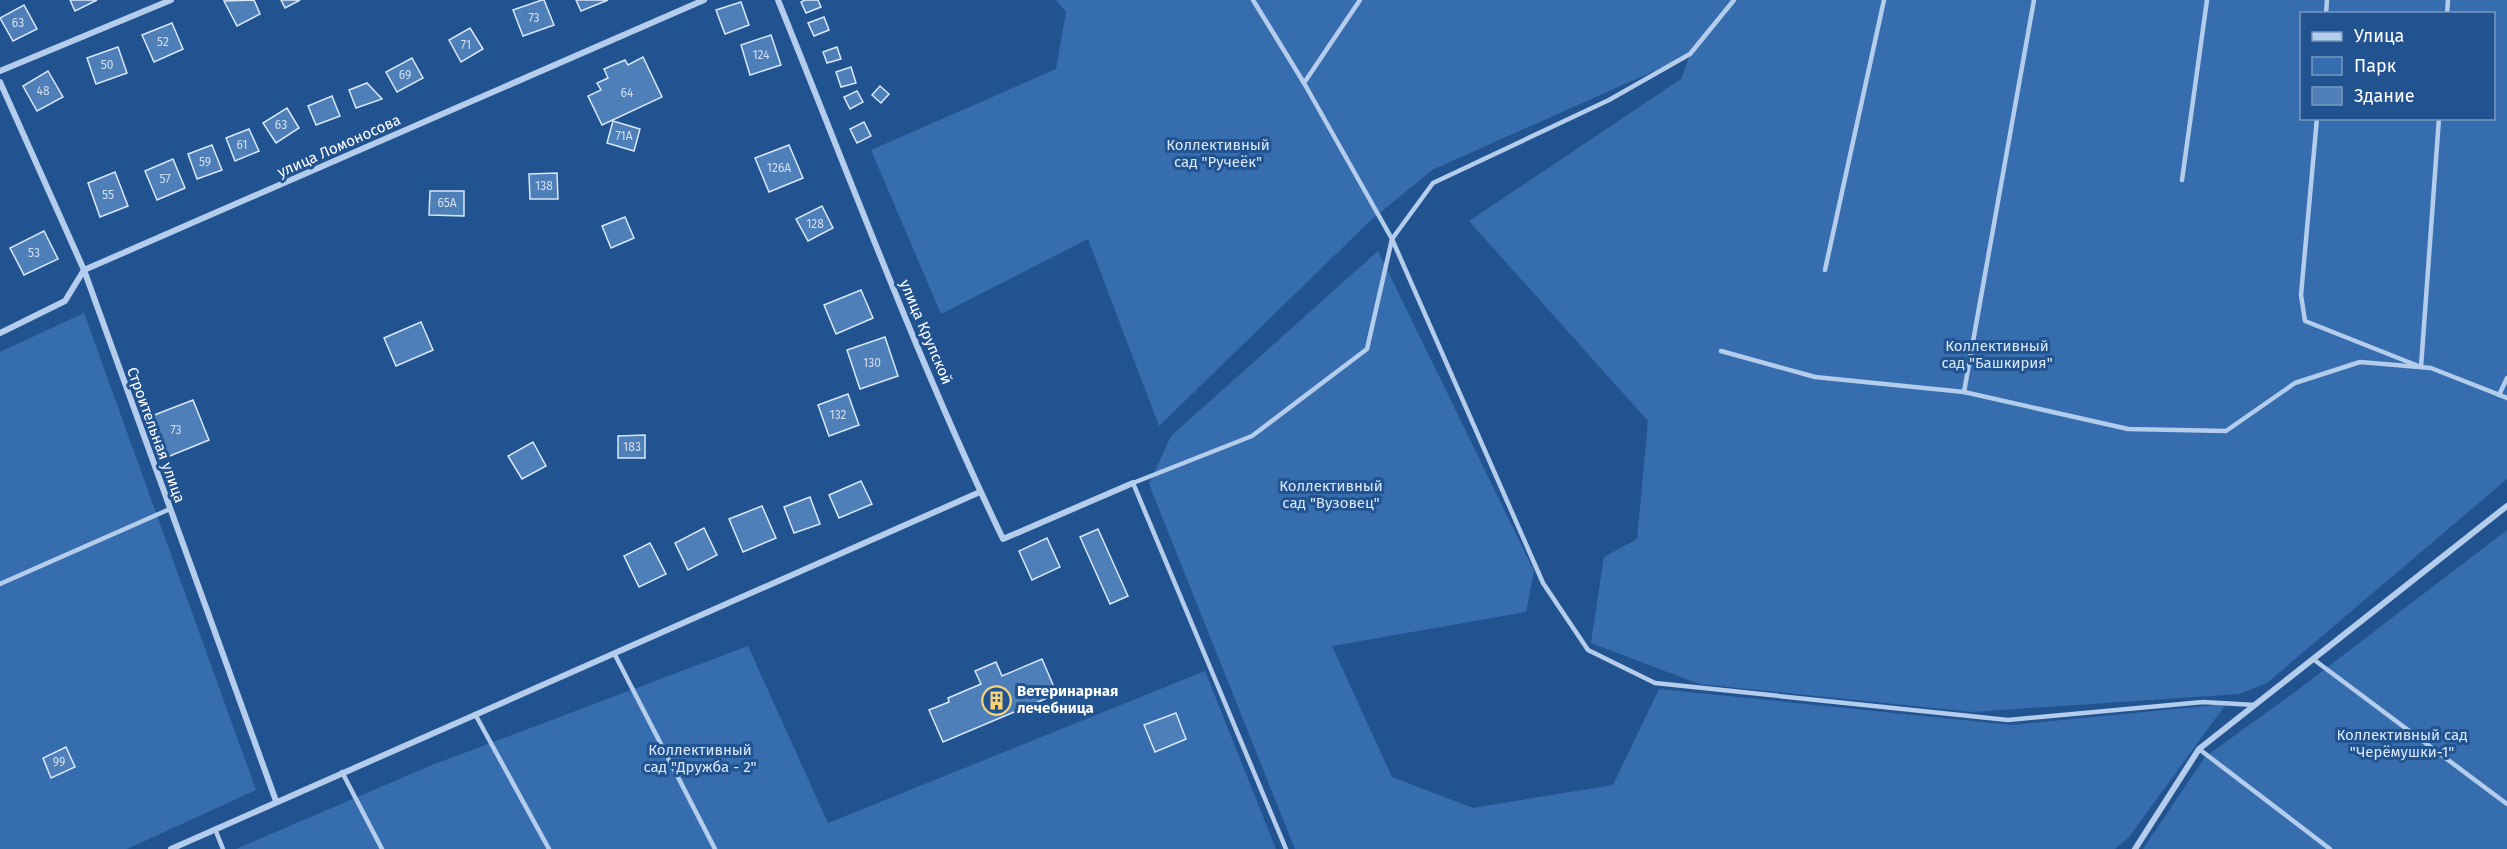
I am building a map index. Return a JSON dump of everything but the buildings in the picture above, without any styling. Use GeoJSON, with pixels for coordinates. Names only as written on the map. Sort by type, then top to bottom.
{"type":"FeatureCollection","features":[{"type":"Feature","properties":{"kind":"street"},"geometry":{"type":"LineString","coordinates":[[0,72],[171,0]]}},
{"type":"Feature","properties":{"kind":"street","name":"улица Ломоносова"},"geometry":{"type":"LineString","coordinates":[[84,270],[704,0]]}},
{"type":"Feature","properties":{"kind":"street","name":"улица Крупской"},"geometry":{"type":"LineString","coordinates":[[778,0],[980,492],[1003,539],[1133,483]]}},
{"type":"Feature","properties":{"kind":"street","name":"Строительная улица"},"geometry":{"type":"LineString","coordinates":[[0,81],[84,270],[276,801]]}},
{"type":"Feature","properties":{"kind":"street"},"geometry":{"type":"LineString","coordinates":[[0,333],[65,301],[84,270]]}},
{"type":"Feature","properties":{"kind":"street"},"geometry":{"type":"LineString","coordinates":[[171,849],[980,492]]}},
{"type":"Feature","properties":{"kind":"street"},"geometry":{"type":"LineString","coordinates":[[2135,849],[2199,749],[2507,506]]}},
{"type":"Feature","properties":{"kind":"lane"},"geometry":{"type":"LineString","coordinates":[[1252,0],[1304,83],[1392,239],[1543,583],[1588,650],[1655,683],[2008,720],[2203,702],[2255,705]]}},
{"type":"Feature","properties":{"kind":"lane"},"geometry":{"type":"LineString","coordinates":[[1304,83],[1360,0]]}},
{"type":"Feature","properties":{"kind":"lane"},"geometry":{"type":"LineString","coordinates":[[1286,849],[1133,483],[1252,436],[1367,349],[1392,239],[1433,183],[1609,100],[1690,54],[1734,0]]}},
{"type":"Feature","properties":{"kind":"lane"},"geometry":{"type":"LineString","coordinates":[[1825,270],[1884,0]]}},
{"type":"Feature","properties":{"kind":"lane"},"geometry":{"type":"LineString","coordinates":[[1964,392],[2034,0]]}},
{"type":"Feature","properties":{"kind":"lane"},"geometry":{"type":"LineString","coordinates":[[2182,180],[2207,0]]}},
{"type":"Feature","properties":{"kind":"lane"},"geometry":{"type":"LineString","coordinates":[[2317,120],[2301,295],[2306,321],[2421,367]]}},
{"type":"Feature","properties":{"kind":"lane"},"geometry":{"type":"LineString","coordinates":[[2421,367],[2439,120]]}},
{"type":"Feature","properties":{"kind":"lane"},"geometry":{"type":"LineString","coordinates":[[1721,351],[1815,377],[1964,392],[2128,429],[2226,431],[2295,383],[2360,362],[2431,368],[2507,398]]}},
{"type":"Feature","properties":{"kind":"lane"},"geometry":{"type":"LineString","coordinates":[[2499,395],[2507,378]]}},
{"type":"Feature","properties":{"kind":"lane"},"geometry":{"type":"LineString","coordinates":[[0,584],[170,509]]}},
{"type":"Feature","properties":{"kind":"lane"},"geometry":{"type":"LineString","coordinates":[[614,653],[716,849]]}},
{"type":"Feature","properties":{"kind":"lane"},"geometry":{"type":"LineString","coordinates":[[2313,659],[2507,804]]}},
{"type":"Feature","properties":{"kind":"lane"},"geometry":{"type":"LineString","coordinates":[[475,714],[549,849]]}},
{"type":"Feature","properties":{"kind":"lane"},"geometry":{"type":"LineString","coordinates":[[2199,749],[2330,849]]}},
{"type":"Feature","properties":{"kind":"lane"},"geometry":{"type":"LineString","coordinates":[[342,772],[382,849]]}},
{"type":"Feature","properties":{"kind":"lane"},"geometry":{"type":"LineString","coordinates":[[215,829],[223,849]]}},
{"type":"Feature","properties":{"kind":"green space","name":"Коллективный сад \"Башкирия\""},"geometry":{"type":"Polygon","coordinates":[[[1056,0],[2507,0],[2507,479],[2267,683],[2239,694],[1973,712],[1699,684],[1591,643],[1604,557],[1637,539],[1648,421],[1469,221],[1681,79],[1690,55],[1432,170],[1370,221],[1159,426],[1088,239],[941,314],[871,150],[1056,69],[1066,12],[1056,0]]]}},
{"type":"Feature","properties":{"kind":"green space","name":"Коллективный сад \"Вузовец\""},"geometry":{"type":"Polygon","coordinates":[[[1378,251],[1534,571],[1526,612],[1332,646],[1392,777],[1473,808],[1613,785],[1659,689],[2012,725],[2226,704],[2129,837],[2115,849],[1295,849],[1149,484],[1171,436],[1378,251]]]}},
{"type":"Feature","properties":{"kind":"green space"},"geometry":{"type":"Polygon","coordinates":[[[84,313],[256,790],[127,849],[0,849],[0,352],[84,313]]]}},
{"type":"Feature","properties":{"kind":"green space","name":"Коллективный сад \"Черёмушки-1\""},"geometry":{"type":"Polygon","coordinates":[[[2507,530],[2507,849],[2143,849],[2205,757],[2295,692],[2507,530]]]}},
{"type":"Feature","properties":{"kind":"green space","name":"Коллективный сад \"Дружба - 2\""},"geometry":{"type":"Polygon","coordinates":[[[748,646],[828,823],[1205,671],[1276,849],[236,849],[432,765],[748,646]]]}},
{"type":"Feature","properties":{"kind":"place","name":"Ветеринарная лечебница"},"geometry":{"type":"Point","coordinates":[996,700]}},
{"type":"Feature","properties":{"kind":"park label","name":"Коллективный сад \"Ручеёк\""},"geometry":{"type":"Point","coordinates":[1218,154]}}]}
